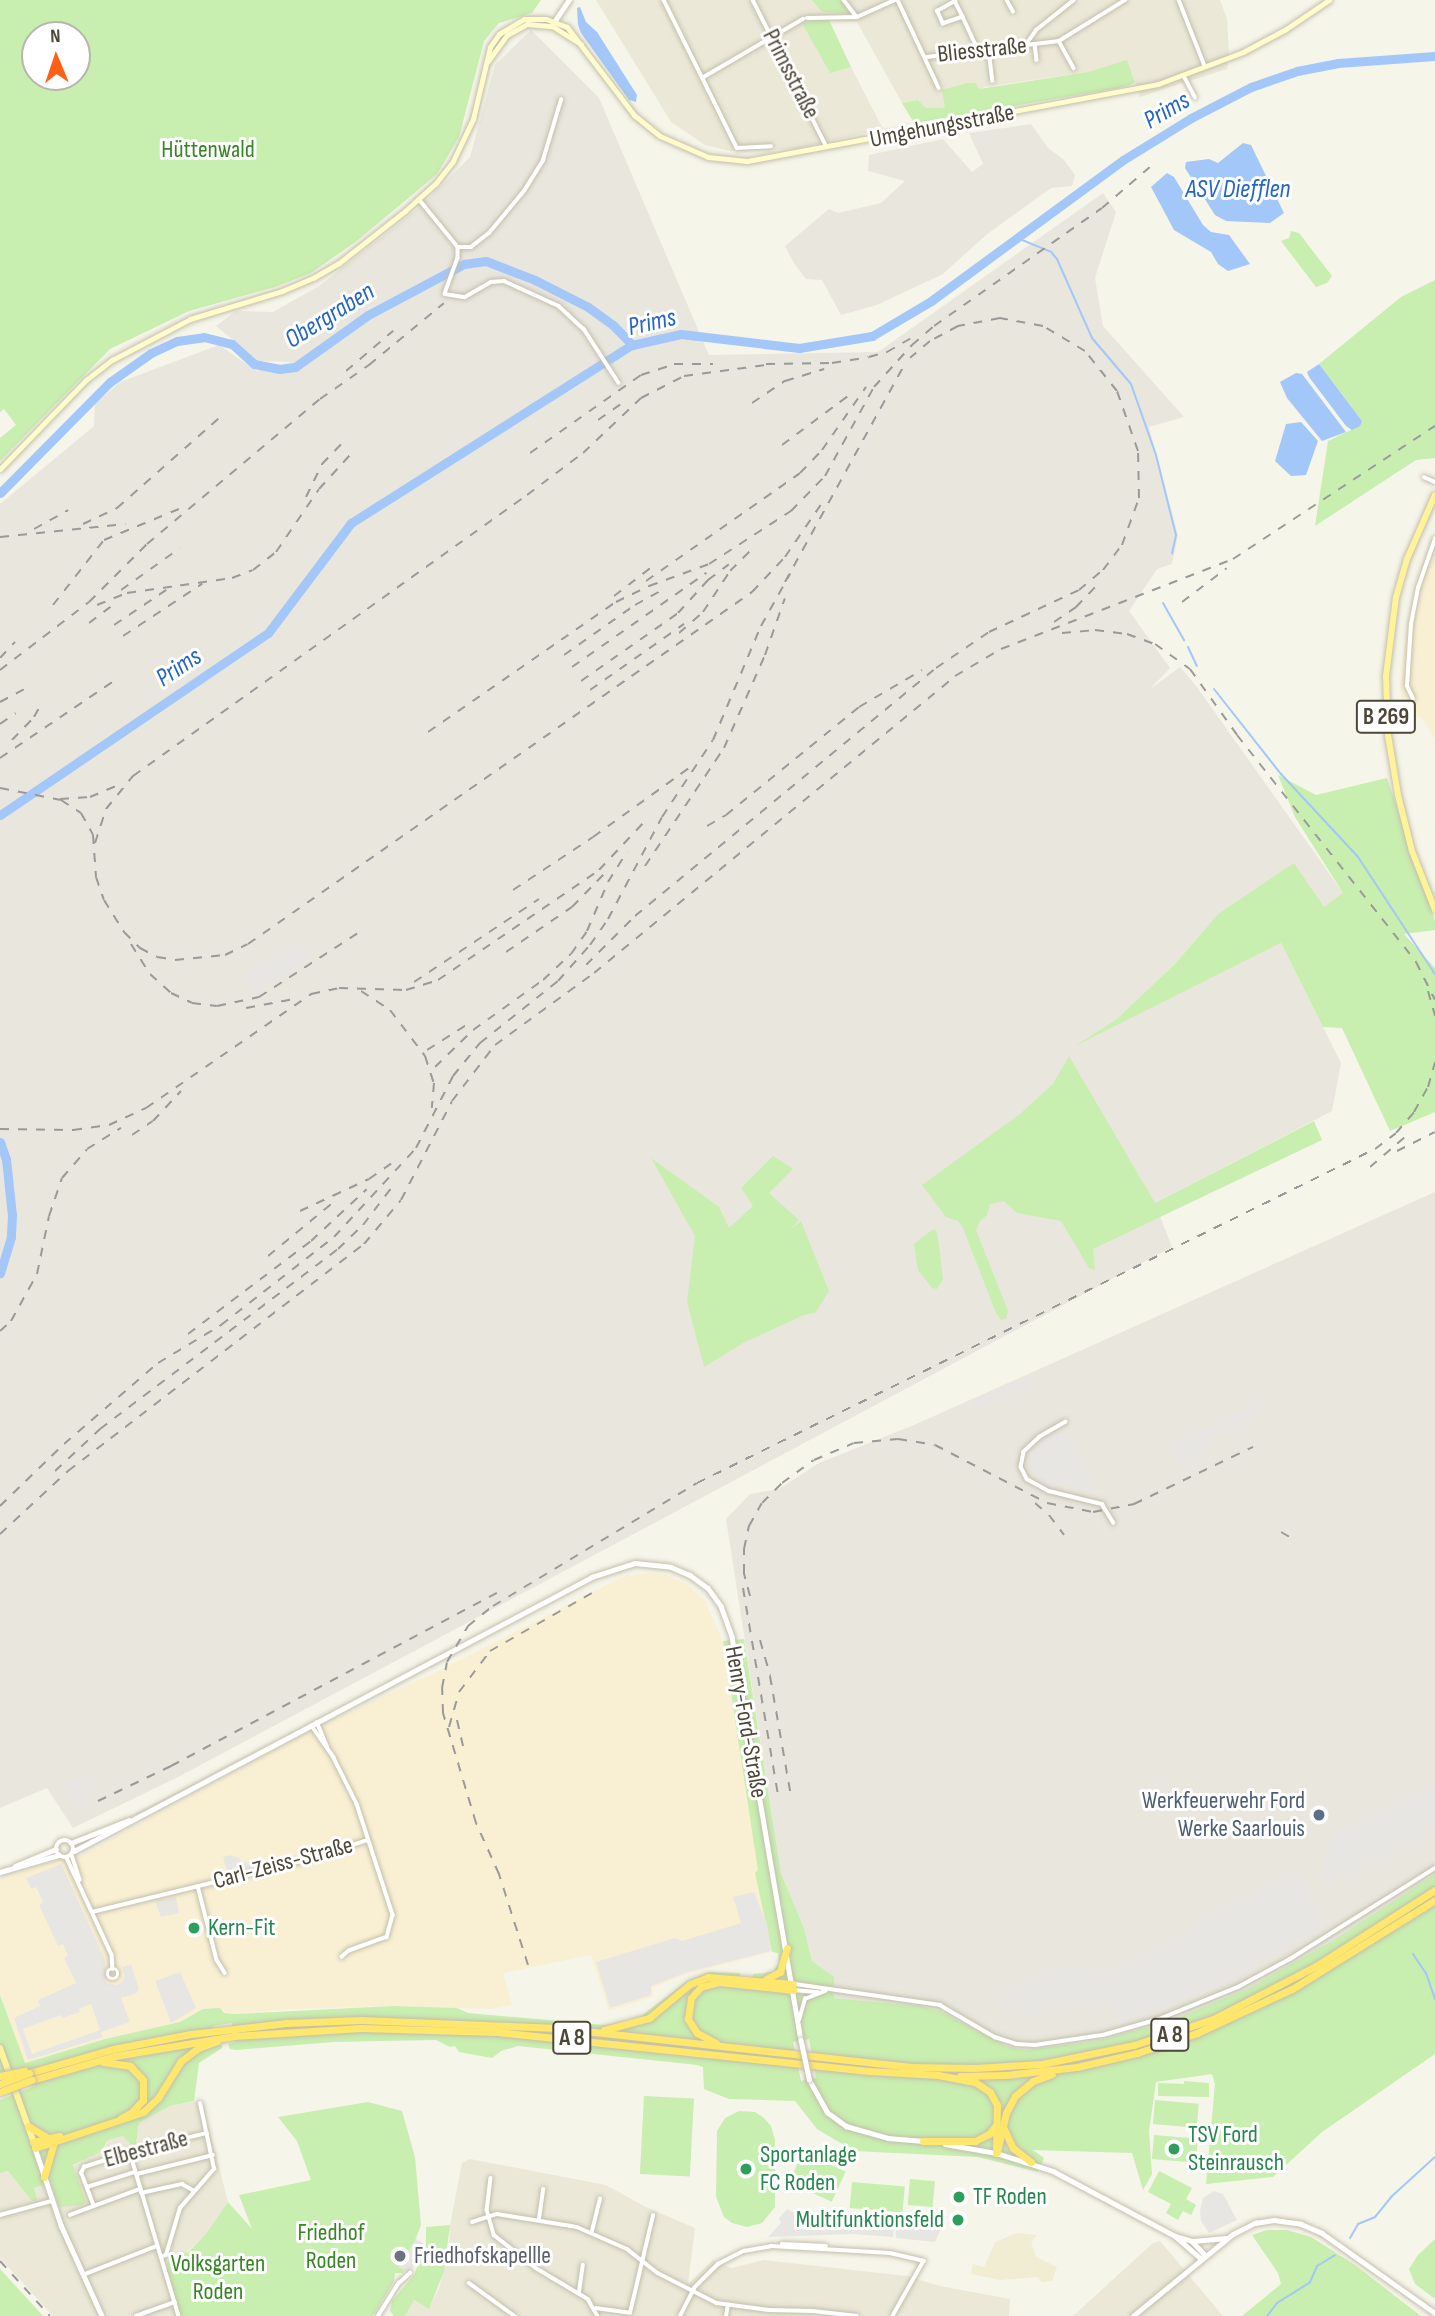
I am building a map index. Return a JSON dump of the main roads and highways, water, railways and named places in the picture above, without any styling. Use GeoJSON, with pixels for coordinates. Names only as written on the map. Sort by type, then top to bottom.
{"type":"FeatureCollection","features":[{"type":"Feature","properties":{"kind":"highway","name":"A 8"},"geometry":{"type":"LineString","coordinates":[[0,2092],[43,2068],[113,2049],[328,2021],[405,2020],[593,2032],[870,2064],[974,2068],[1042,2064],[1105,2053],[1213,2019],[1289,1982],[1435,1890]]}},
{"type":"Feature","properties":{"kind":"highway","name":"A 8"},"geometry":{"type":"LineString","coordinates":[[234,2034],[361,2028],[498,2032],[869,2071],[939,2076],[1006,2075],[1077,2067],[1137,2053],[1197,2033],[1292,1989],[1435,1900]]}},
{"type":"Feature","properties":{"kind":"highway"},"geometry":{"type":"LineString","coordinates":[[755,1981],[773,1978],[780,1972],[787,1948]]}},
{"type":"Feature","properties":{"kind":"highway"},"geometry":{"type":"LineString","coordinates":[[593,2032],[630,2025],[649,2018],[699,1979],[755,1981],[794,1987]]}},
{"type":"Feature","properties":{"kind":"highway"},"geometry":{"type":"LineString","coordinates":[[727,2047],[697,2033],[688,2019],[688,2005],[695,1992],[709,1983],[739,1980]]}},
{"type":"Feature","properties":{"kind":"highway","name":"A 8"},"geometry":{"type":"LineString","coordinates":[[0,2084],[30,2075],[215,2036]]}},
{"type":"Feature","properties":{"kind":"highway"},"geometry":{"type":"LineString","coordinates":[[34,2145],[143,2112],[158,2098],[181,2061],[215,2036]]}},
{"type":"Feature","properties":{"kind":"highway"},"geometry":{"type":"LineString","coordinates":[[28,2126],[38,2135],[54,2139],[123,2117],[143,2100],[143,2080],[131,2066],[110,2062],[74,2066]]}},
{"type":"Feature","properties":{"kind":"highway"},"geometry":{"type":"LineString","coordinates":[[923,2141],[975,2141],[1000,2125],[1024,2088],[1042,2077],[1077,2067]]}},
{"type":"Feature","properties":{"kind":"highway"},"geometry":{"type":"LineString","coordinates":[[0,2076],[30,2075]]}},
{"type":"Feature","properties":{"kind":"highway"},"geometry":{"type":"LineString","coordinates":[[939,2076],[975,2082],[990,2092],[997,2105],[1000,2125],[996,2152]]}},
{"type":"Feature","properties":{"kind":"highway"},"geometry":{"type":"LineString","coordinates":[[1000,2125],[1008,2141],[1031,2162]]}},
{"type":"Feature","properties":{"kind":"highway"},"geometry":{"type":"LineString","coordinates":[[44,2177],[54,2139]]}},
{"type":"Feature","properties":{"kind":"main road","name":"Umgehungsstraße"},"geometry":{"type":"LineString","coordinates":[[0,469],[86,380],[112,360],[190,319],[282,291],[313,278],[357,249],[419,200],[449,168],[462,146],[473,119],[490,47],[505,29],[524,19],[568,27],[634,115],[660,136],[684,149],[708,157],[747,161],[1130,91],[1206,68],[1268,39],[1329,0]]}},
{"type":"Feature","properties":{"kind":"main road","name":"B 269"},"geometry":{"type":"LineString","coordinates":[[1435,495],[1407,559],[1396,597],[1386,676],[1388,735],[1398,795],[1412,851],[1435,910]]}},
{"type":"Feature","properties":{"kind":"main road"},"geometry":{"type":"LineString","coordinates":[[0,2048],[34,2145]]}},
{"type":"Feature","properties":{"kind":"water"},"geometry":{"type":"Polygon","coordinates":[[[580,7],[586,22],[597,32],[637,95],[636,102],[629,100],[581,33],[577,8],[580,7]]]}},
{"type":"Feature","properties":{"kind":"water","name":"ASV Diefflen"},"geometry":{"type":"Polygon","coordinates":[[[1243,143],[1251,145],[1284,213],[1270,223],[1226,221],[1215,215],[1185,168],[1186,162],[1209,159],[1218,163],[1243,143]]]}},
{"type":"Feature","properties":{"kind":"water"},"geometry":{"type":"Polygon","coordinates":[[[1167,173],[1174,177],[1203,225],[1211,232],[1229,235],[1250,264],[1228,271],[1218,264],[1211,252],[1174,230],[1151,187],[1167,173]]]}},
{"type":"Feature","properties":{"kind":"water"},"geometry":{"type":"Polygon","coordinates":[[[1319,364],[1362,421],[1360,426],[1352,430],[1346,426],[1309,377],[1307,372],[1319,364]]]}},
{"type":"Feature","properties":{"kind":"water"},"geometry":{"type":"Polygon","coordinates":[[[1296,373],[1302,374],[1346,432],[1322,441],[1287,398],[1280,382],[1296,373]]]}},
{"type":"Feature","properties":{"kind":"water"},"geometry":{"type":"Polygon","coordinates":[[[1301,422],[1318,441],[1306,475],[1291,476],[1275,461],[1286,424],[1301,422]]]}},
{"type":"Feature","properties":{"kind":"waterway","name":"Prims"},"geometry":{"type":"LineString","coordinates":[[0,815],[268,633],[351,523],[632,345],[681,334],[799,348],[872,336],[931,301],[1123,160],[1191,118],[1251,87],[1297,71],[1338,63],[1435,56]]}},
{"type":"Feature","properties":{"kind":"waterway"},"geometry":{"type":"LineString","coordinates":[[1017,238],[1051,252],[1057,259],[1092,338],[1131,384],[1156,455],[1176,535],[1172,554]]}},
{"type":"Feature","properties":{"kind":"waterway","name":"Obergraben"},"geometry":{"type":"LineString","coordinates":[[0,493],[110,382],[151,353],[177,341],[204,337],[232,344],[254,364],[279,369],[295,367],[368,315],[464,264],[486,261],[535,280],[588,307],[613,325],[632,345]]}},
{"type":"Feature","properties":{"kind":"waterway"},"geometry":{"type":"LineString","coordinates":[[1163,603],[1184,640]]}},
{"type":"Feature","properties":{"kind":"waterway"},"geometry":{"type":"LineString","coordinates":[[1188,647],[1197,666]]}},
{"type":"Feature","properties":{"kind":"waterway"},"geometry":{"type":"LineString","coordinates":[[1214,689],[1281,774],[1358,857],[1435,974]]}},
{"type":"Feature","properties":{"kind":"waterway","name":"Prims"},"geometry":{"type":"LineString","coordinates":[[0,1142],[6,1159],[12,1215],[11,1237],[0,1273]]}},
{"type":"Feature","properties":{"kind":"waterway"},"geometry":{"type":"LineString","coordinates":[[1413,1954],[1426,1973],[1435,1999]]}},
{"type":"Feature","properties":{"kind":"waterway"},"geometry":{"type":"LineString","coordinates":[[1350,2238],[1358,2224],[1375,2217],[1391,2197],[1435,2157]]}},
{"type":"Feature","properties":{"kind":"waterway"},"geometry":{"type":"LineString","coordinates":[[1267,2316],[1277,2303],[1310,2282],[1317,2266],[1335,2255]]}},
{"type":"Feature","properties":{"kind":"railway"},"geometry":{"type":"LineString","coordinates":[[428,732],[616,602],[649,586],[709,564],[791,511],[825,476],[874,387],[912,345],[934,326],[1102,208],[1151,166]]}},
{"type":"Feature","properties":{"kind":"railway"},"geometry":{"type":"LineString","coordinates":[[0,670],[89,602],[147,544],[320,399],[369,365],[444,303]]}},
{"type":"Feature","properties":{"kind":"railway"},"geometry":{"type":"LineString","coordinates":[[586,965],[635,916],[936,668],[989,632],[1079,590],[1103,570],[1122,545],[1139,498],[1138,451],[1117,391],[1085,351],[1043,326],[1000,318],[958,326],[930,341],[910,358]]}},
{"type":"Feature","properties":{"kind":"railway"},"geometry":{"type":"LineString","coordinates":[[346,371],[393,331]]}},
{"type":"Feature","properties":{"kind":"railway"},"geometry":{"type":"LineString","coordinates":[[766,364],[832,363],[869,357],[887,352],[911,338]]}},
{"type":"Feature","properties":{"kind":"railway"},"geometry":{"type":"LineString","coordinates":[[530,453],[641,375],[674,364],[713,364]]}},
{"type":"Feature","properties":{"kind":"railway"},"geometry":{"type":"LineString","coordinates":[[95,843],[106,809],[133,776],[527,495],[583,453],[641,398],[684,376],[773,364]]}},
{"type":"Feature","properties":{"kind":"railway"},"geometry":{"type":"LineString","coordinates":[[785,582],[903,367]]}},
{"type":"Feature","properties":{"kind":"railway"},"geometry":{"type":"LineString","coordinates":[[752,403],[785,381],[824,369]]}},
{"type":"Feature","properties":{"kind":"railway"},"geometry":{"type":"LineString","coordinates":[[646,581],[800,473],[822,450],[866,387]]}},
{"type":"Feature","properties":{"kind":"railway"},"geometry":{"type":"LineString","coordinates":[[782,445],[852,393]]}},
{"type":"Feature","properties":{"kind":"railway"},"geometry":{"type":"LineString","coordinates":[[598,420],[622,403]]}},
{"type":"Feature","properties":{"kind":"railway"},"geometry":{"type":"LineString","coordinates":[[83,524],[117,508],[218,419]]}},
{"type":"Feature","properties":{"kind":"railway"},"geometry":{"type":"LineString","coordinates":[[0,1534],[68,1471],[364,1244],[401,1200],[452,1101],[495,1045],[594,973],[955,676],[1001,649],[1233,559],[1435,426]]}},
{"type":"Feature","properties":{"kind":"railway"},"geometry":{"type":"LineString","coordinates":[[306,497],[322,464],[344,441]]}},
{"type":"Feature","properties":{"kind":"railway"},"geometry":{"type":"LineString","coordinates":[[97,605],[127,593],[232,578],[253,570],[276,552],[319,489],[350,455]]}},
{"type":"Feature","properties":{"kind":"railway"},"geometry":{"type":"LineString","coordinates":[[0,788],[61,800],[81,813],[93,835],[96,877],[104,900],[124,932],[140,948],[157,957],[175,960],[225,955],[248,944],[752,592],[785,557],[822,503]]}},
{"type":"Feature","properties":{"kind":"railway"},"geometry":{"type":"LineString","coordinates":[[53,605],[104,540],[179,509]]}},
{"type":"Feature","properties":{"kind":"railway"},"geometry":{"type":"LineString","coordinates":[[34,529],[68,510]]}},
{"type":"Feature","properties":{"kind":"railway"},"geometry":{"type":"LineString","coordinates":[[0,537],[125,524]]}},
{"type":"Feature","properties":{"kind":"railway"},"geometry":{"type":"LineString","coordinates":[[679,633],[703,612],[730,571],[755,546]]}},
{"type":"Feature","properties":{"kind":"railway"},"geometry":{"type":"LineString","coordinates":[[121,590],[180,548]]}},
{"type":"Feature","properties":{"kind":"railway"},"geometry":{"type":"LineString","coordinates":[[581,681],[678,613],[708,580],[729,564]]}},
{"type":"Feature","properties":{"kind":"railway"},"geometry":{"type":"LineString","coordinates":[[614,596],[653,566]]}},
{"type":"Feature","properties":{"kind":"railway"},"geometry":{"type":"LineString","coordinates":[[1182,602],[1227,568]]}},
{"type":"Feature","properties":{"kind":"railway"},"geometry":{"type":"LineString","coordinates":[[572,667],[706,573]]}},
{"type":"Feature","properties":{"kind":"railway"},"geometry":{"type":"LineString","coordinates":[[0,1506],[64,1444],[158,1363],[221,1325],[334,1237],[416,1148],[453,1076],[480,1043],[558,981],[590,945],[608,919],[662,817],[713,740],[761,626],[790,574]]}},
{"type":"Feature","properties":{"kind":"railway"},"geometry":{"type":"LineString","coordinates":[[123,636],[202,584]]}},
{"type":"Feature","properties":{"kind":"railway"},"geometry":{"type":"LineString","coordinates":[[1054,622],[1076,607],[1096,586]]}},
{"type":"Feature","properties":{"kind":"railway"},"geometry":{"type":"LineString","coordinates":[[564,655],[635,605],[666,588]]}},
{"type":"Feature","properties":{"kind":"railway"},"geometry":{"type":"LineString","coordinates":[[114,625],[166,590]]}},
{"type":"Feature","properties":{"kind":"railway"},"geometry":{"type":"LineString","coordinates":[[645,866],[724,748],[765,655],[785,598]]}},
{"type":"Feature","properties":{"kind":"railway"},"geometry":{"type":"LineString","coordinates":[[89,623],[114,604]]}},
{"type":"Feature","properties":{"kind":"railway"},"geometry":{"type":"LineString","coordinates":[[590,690],[684,624]]}},
{"type":"Feature","properties":{"kind":"railway"},"geometry":{"type":"LineString","coordinates":[[1062,633],[1095,630],[1127,634],[1155,644],[1190,669],[1237,735],[1416,962],[1435,1000]]}},
{"type":"Feature","properties":{"kind":"railway"},"geometry":{"type":"LineString","coordinates":[[0,658],[15,642]]}},
{"type":"Feature","properties":{"kind":"railway"},"geometry":{"type":"LineString","coordinates":[[707,826],[726,815],[859,707],[922,670]]}},
{"type":"Feature","properties":{"kind":"railway"},"geometry":{"type":"LineString","coordinates":[[0,758],[118,678]]}},
{"type":"Feature","properties":{"kind":"railway"},"geometry":{"type":"LineString","coordinates":[[0,702],[24,689]]}},
{"type":"Feature","properties":{"kind":"railway"},"geometry":{"type":"LineString","coordinates":[[12,740],[39,708]]}},
{"type":"Feature","properties":{"kind":"railway"},"geometry":{"type":"LineString","coordinates":[[0,724],[16,713]]}},
{"type":"Feature","properties":{"kind":"railway"},"geometry":{"type":"LineString","coordinates":[[513,890],[689,768]]}},
{"type":"Feature","properties":{"kind":"railway"},"geometry":{"type":"LineString","coordinates":[[60,799],[90,797],[121,784]]}},
{"type":"Feature","properties":{"kind":"railway"},"geometry":{"type":"LineString","coordinates":[[0,1129],[73,1130],[109,1125],[146,1108],[311,994],[339,988],[406,990],[438,980],[599,870],[646,820]]}},
{"type":"Feature","properties":{"kind":"railway"},"geometry":{"type":"LineString","coordinates":[[435,1067],[473,1030],[543,980],[571,954],[587,931],[608,882],[627,852]]}},
{"type":"Feature","properties":{"kind":"railway"},"geometry":{"type":"LineString","coordinates":[[506,952],[572,907],[603,875]]}},
{"type":"Feature","properties":{"kind":"railway"},"geometry":{"type":"LineString","coordinates":[[414,982],[539,899]]}},
{"type":"Feature","properties":{"kind":"railway"},"geometry":{"type":"LineString","coordinates":[[131,944],[150,974],[171,993],[192,1003],[217,1006],[259,997],[364,929]]}},
{"type":"Feature","properties":{"kind":"railway"},"geometry":{"type":"LineString","coordinates":[[361,991],[390,1010],[425,1056],[434,1083],[432,1108]]}},
{"type":"Feature","properties":{"kind":"railway"},"geometry":{"type":"LineString","coordinates":[[1428,991],[1435,1016]]}},
{"type":"Feature","properties":{"kind":"railway"},"geometry":{"type":"LineString","coordinates":[[246,1008],[294,999]]}},
{"type":"Feature","properties":{"kind":"railway"},"geometry":{"type":"LineString","coordinates":[[427,1050],[471,1022]]}},
{"type":"Feature","properties":{"kind":"railway"},"geometry":{"type":"LineString","coordinates":[[528,1965],[499,1874],[476,1823],[443,1713],[442,1688],[447,1662],[468,1626],[493,1606],[697,1483],[1375,1149],[1396,1133],[1414,1112],[1428,1087],[1435,1062]]}},
{"type":"Feature","properties":{"kind":"railway"},"geometry":{"type":"LineString","coordinates":[[132,1135],[153,1121],[181,1091]]}},
{"type":"Feature","properties":{"kind":"railway"},"geometry":{"type":"LineString","coordinates":[[0,1331],[11,1321],[37,1274],[49,1216],[62,1178],[87,1149],[121,1128]]}},
{"type":"Feature","properties":{"kind":"railway"},"geometry":{"type":"LineString","coordinates":[[1397,1151],[1435,1132]]}},
{"type":"Feature","properties":{"kind":"railway"},"geometry":{"type":"LineString","coordinates":[[1370,1167],[1405,1137]]}},
{"type":"Feature","properties":{"kind":"railway"},"geometry":{"type":"LineString","coordinates":[[300,1211],[369,1179],[393,1162]]}},
{"type":"Feature","properties":{"kind":"railway"},"geometry":{"type":"LineString","coordinates":[[55,1471],[100,1429],[338,1249],[363,1225],[395,1183]]}},
{"type":"Feature","properties":{"kind":"railway"},"geometry":{"type":"LineString","coordinates":[[188,1334],[311,1241],[367,1189]]}},
{"type":"Feature","properties":{"kind":"railway"},"geometry":{"type":"LineString","coordinates":[[268,1256],[335,1201]]}},
{"type":"Feature","properties":{"kind":"railway"},"geometry":{"type":"LineString","coordinates":[[750,1596],[744,1573],[744,1549],[749,1526],[762,1503],[782,1483],[814,1460],[854,1443],[898,1439],[935,1445],[1047,1503],[1093,1512],[1134,1504],[1253,1447]]}},
{"type":"Feature","properties":{"kind":"railway"},"geometry":{"type":"LineString","coordinates":[[1035,1503],[1049,1515],[1064,1535]]}},
{"type":"Feature","properties":{"kind":"railway"},"geometry":{"type":"LineString","coordinates":[[1281,1532],[1293,1539]]}},
{"type":"Feature","properties":{"kind":"railway"},"geometry":{"type":"LineString","coordinates":[[743,1588],[778,1794]]}},
{"type":"Feature","properties":{"kind":"railway"},"geometry":{"type":"LineString","coordinates":[[449,1727],[459,1692],[490,1651],[594,1592]]}},
{"type":"Feature","properties":{"kind":"railway"},"geometry":{"type":"LineString","coordinates":[[98,1801],[171,1766],[497,1593]]}},
{"type":"Feature","properties":{"kind":"railway"},"geometry":{"type":"LineString","coordinates":[[760,1640],[770,1676],[790,1791]]}},
{"type":"Feature","properties":{"kind":"railway"},"geometry":{"type":"LineString","coordinates":[[457,1720],[463,1746]]}},
{"type":"Feature","properties":{"kind":"railway"},"geometry":{"type":"LineString","coordinates":[[0,2261],[50,2316]]}},
{"type":"Feature","properties":{"kind":"place","name":"Werkfeuerwehr Ford Werke Saarlouis"},"geometry":{"type":"Point","coordinates":[1319,1815]}},
{"type":"Feature","properties":{"kind":"place","name":"Kern-Fit"},"geometry":{"type":"Point","coordinates":[194,1928]}},
{"type":"Feature","properties":{"kind":"place","name":"TSV Ford Steinrausch"},"geometry":{"type":"Point","coordinates":[1174,2149]}},
{"type":"Feature","properties":{"kind":"place","name":"Sportanlage FC Roden"},"geometry":{"type":"Point","coordinates":[746,2169]}},
{"type":"Feature","properties":{"kind":"place","name":"TF Roden"},"geometry":{"type":"Point","coordinates":[959,2197]}},
{"type":"Feature","properties":{"kind":"place","name":"Multifunktionsfeld"},"geometry":{"type":"Point","coordinates":[958,2220]}},
{"type":"Feature","properties":{"kind":"place","name":"Friedhofskapellle"},"geometry":{"type":"Point","coordinates":[400,2256]}},
{"type":"Feature","properties":{"kind":"park label","name":"Hüttenwald"},"geometry":{"type":"Point","coordinates":[208,150]}},
{"type":"Feature","properties":{"kind":"park label","name":"Friedhof Roden"},"geometry":{"type":"Point","coordinates":[331,2247]}},
{"type":"Feature","properties":{"kind":"park label","name":"Volksgarten Roden"},"geometry":{"type":"Point","coordinates":[218,2278]}}]}
